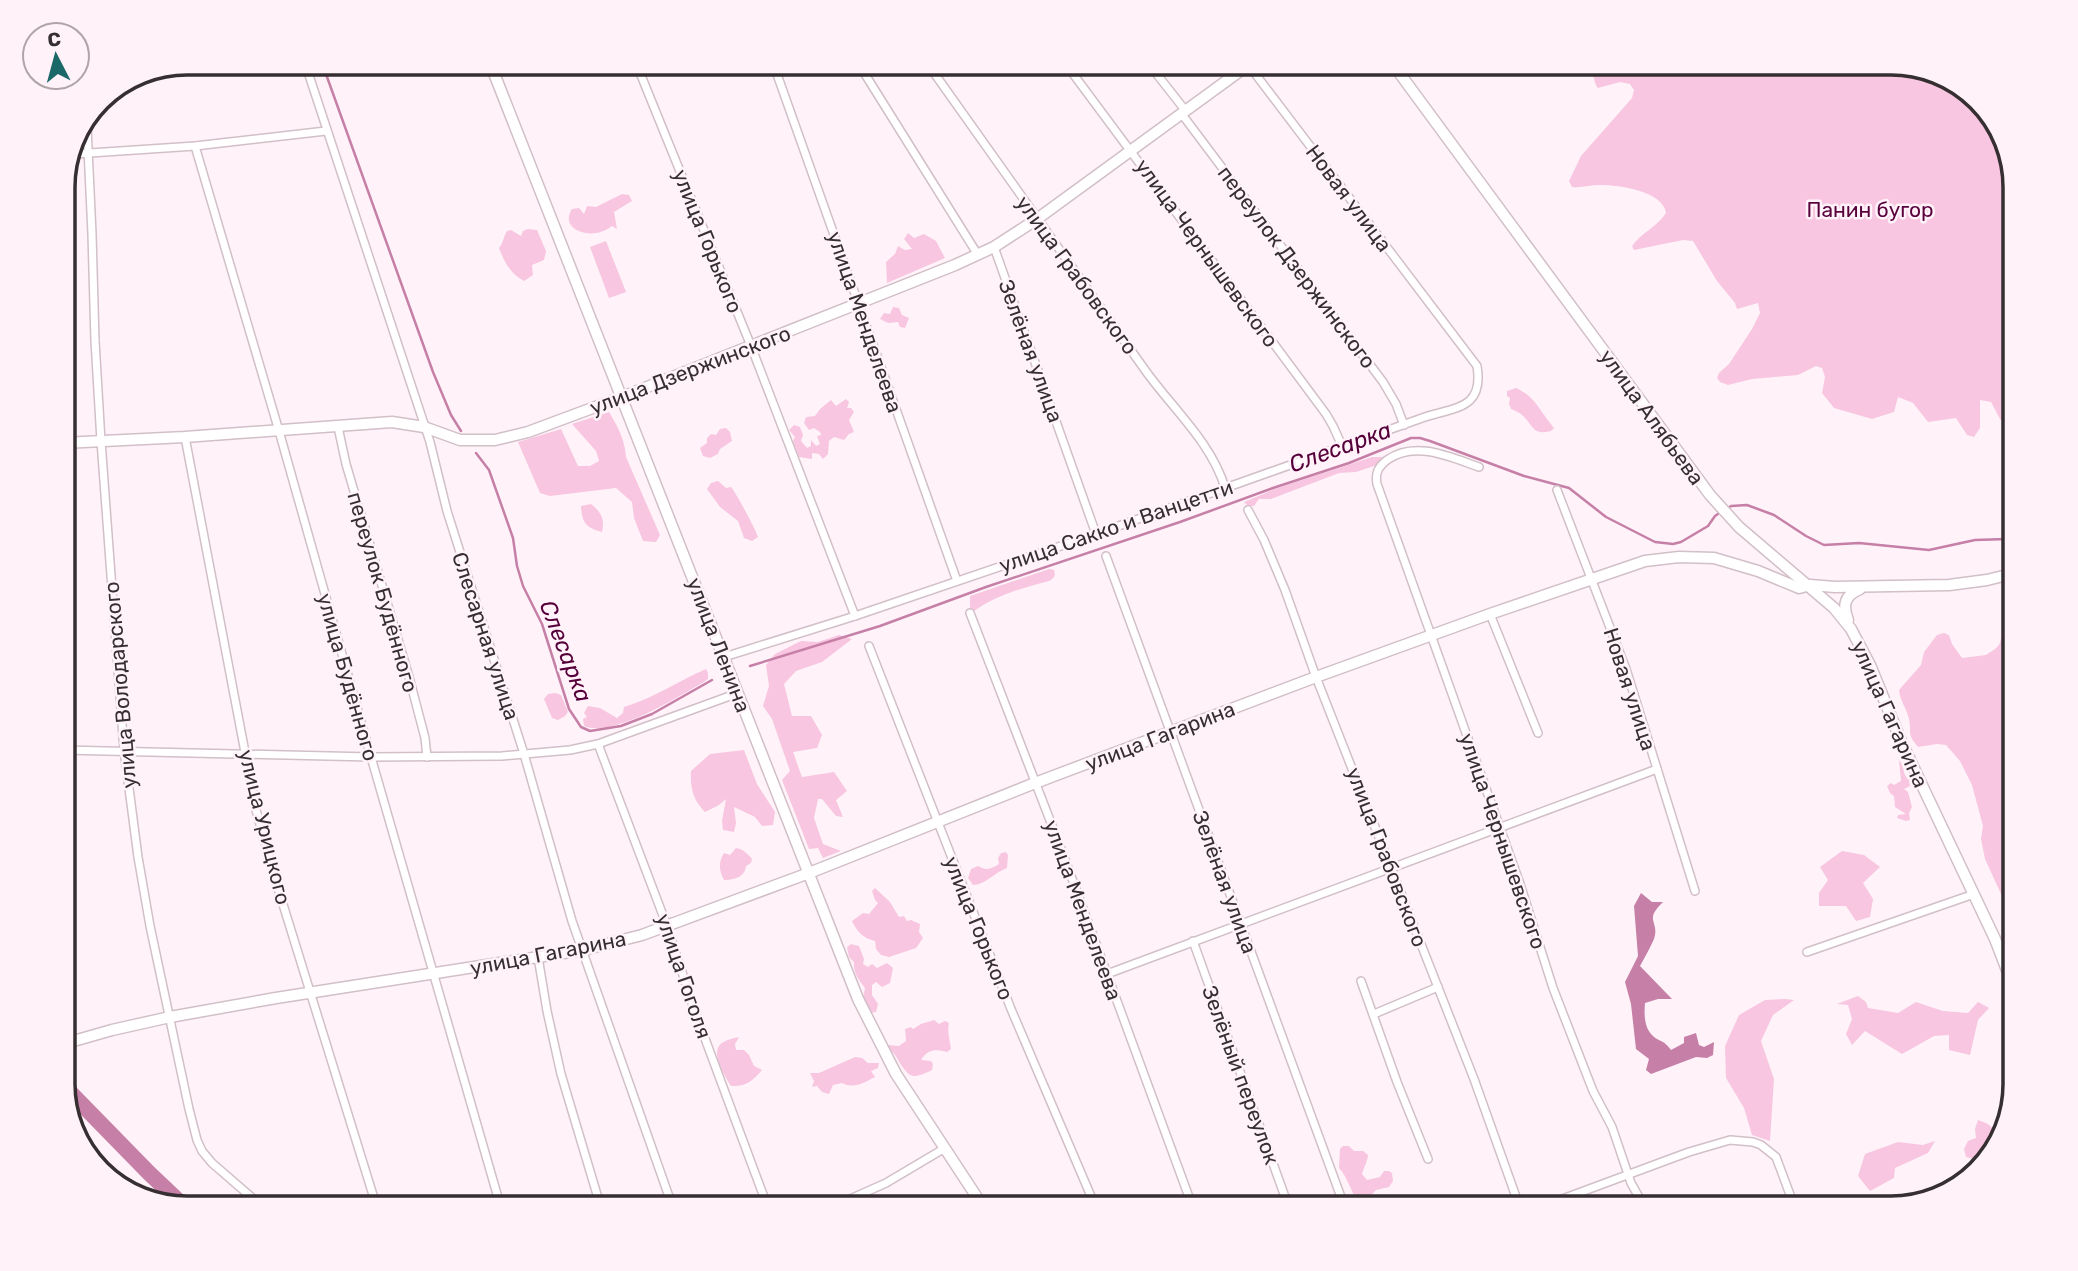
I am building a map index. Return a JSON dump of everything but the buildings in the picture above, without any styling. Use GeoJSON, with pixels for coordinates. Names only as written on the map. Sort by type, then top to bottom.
{"type":"FeatureCollection","features":[{"type":"Feature","properties":{"kind":"main road","name":"улица Ленина"},"geometry":{"type":"LineString","coordinates":[[495,75],[865,1016],[896,1074],[976,1196]]}},
{"type":"Feature","properties":{"kind":"main road","name":"улица Дзержинского"},"geometry":{"type":"LineString","coordinates":[[75,442],[392,422],[425,427],[460,440],[483,441],[504,439],[543,427],[859,305],[994,247],[1037,219],[1234,75]]}},
{"type":"Feature","properties":{"kind":"main road","name":"улица Алябьева"},"geometry":{"type":"LineString","coordinates":[[1401,75],[1710,495],[1730,519],[1810,585]]}},
{"type":"Feature","properties":{"kind":"main road"},"geometry":{"type":"LineString","coordinates":[[1758,571],[1770,567],[1773,561],[1771,554]]}},
{"type":"Feature","properties":{"kind":"main road","name":"улица Гагарина"},"geometry":{"type":"LineString","coordinates":[[75,1039],[170,1017],[310,992],[583,950],[667,926],[1317,677],[1629,565],[1662,558],[1714,558],[1758,571],[1799,588],[1810,585],[1834,608],[1851,629],[1870,665],[1901,741],[2003,960]]}},
{"type":"Feature","properties":{"kind":"main road"},"geometry":{"type":"LineString","coordinates":[[1810,585],[1949,585],[2003,576]]}},
{"type":"Feature","properties":{"kind":"main road"},"geometry":{"type":"LineString","coordinates":[[1851,629],[1844,611],[1846,600],[1854,591],[1869,587]]}},
{"type":"Feature","properties":{"kind":"street","name":"Слесарная улица"},"geometry":{"type":"LineString","coordinates":[[309,75],[432,448],[447,511],[524,754],[572,921],[669,1196]]}},
{"type":"Feature","properties":{"kind":"street","name":"улица Горького"},"geometry":{"type":"LineString","coordinates":[[641,75],[751,346],[855,616]]}},
{"type":"Feature","properties":{"kind":"street","name":"улица Менделеева"},"geometry":{"type":"LineString","coordinates":[[777,75],[957,581]]}},
{"type":"Feature","properties":{"kind":"street"},"geometry":{"type":"LineString","coordinates":[[866,75],[978,255]]}},
{"type":"Feature","properties":{"kind":"street","name":"улица Грабовского"},"geometry":{"type":"LineString","coordinates":[[935,75],[1154,383],[1208,452],[1222,476],[1225,488]]}},
{"type":"Feature","properties":{"kind":"street","name":"улица Чернышевского"},"geometry":{"type":"LineString","coordinates":[[1074,75],[1326,414],[1342,446]]}},
{"type":"Feature","properties":{"kind":"street","name":"переулок Дзержинского"},"geometry":{"type":"LineString","coordinates":[[1157,75],[1383,382],[1400,412],[1404,425]]}},
{"type":"Feature","properties":{"kind":"street","name":"Новая улица"},"geometry":{"type":"LineString","coordinates":[[1257,75],[1477,366]]}},
{"type":"Feature","properties":{"kind":"street"},"geometry":{"type":"LineString","coordinates":[[81,154],[195,146],[326,131]]}},
{"type":"Feature","properties":{"kind":"street","name":"улица Володарского"},"geometry":{"type":"LineString","coordinates":[[88,137],[101,441],[124,750],[138,857],[150,926],[197,1140],[212,1163],[250,1196]]}},
{"type":"Feature","properties":{"kind":"street","name":"улица Будённого"},"geometry":{"type":"LineString","coordinates":[[195,146],[498,1196]]}},
{"type":"Feature","properties":{"kind":"street","name":"Зелёная улица"},"geometry":{"type":"LineString","coordinates":[[994,247],[1096,534]]}},
{"type":"Feature","properties":{"kind":"street","name":"улица Сакко и Ванцетти"},"geometry":{"type":"LineString","coordinates":[[724,657],[855,616],[1096,534],[1467,404],[1478,387],[1477,366]]}},
{"type":"Feature","properties":{"kind":"street","name":"переулок Будённого"},"geometry":{"type":"LineString","coordinates":[[338,427],[349,474],[412,689],[427,757]]}},
{"type":"Feature","properties":{"kind":"street","name":"улица Урицкого"},"geometry":{"type":"LineString","coordinates":[[185,437],[251,786],[268,855],[373,1196]]}},
{"type":"Feature","properties":{"kind":"street","name":"улица Чернышевского"},"geometry":{"type":"LineString","coordinates":[[1479,467],[1436,453],[1415,450],[1399,453],[1386,461],[1378,469],[1376,479],[1501,828],[1544,964],[1593,1091],[1612,1127],[1639,1196]]}},
{"type":"Feature","properties":{"kind":"street","name":"Новая улица"},"geometry":{"type":"LineString","coordinates":[[1557,490],[1626,669],[1695,891]]}},
{"type":"Feature","properties":{"kind":"street","name":"улица Грабовского"},"geometry":{"type":"LineString","coordinates":[[1248,510],[1276,569],[1474,1079],[1516,1196]]}},
{"type":"Feature","properties":{"kind":"street","name":"Зелёная улица"},"geometry":{"type":"LineString","coordinates":[[1106,556],[1341,1196]]}},
{"type":"Feature","properties":{"kind":"street","name":"улица Менделеева"},"geometry":{"type":"LineString","coordinates":[[970,613],[1189,1196]]}},
{"type":"Feature","properties":{"kind":"street"},"geometry":{"type":"LineString","coordinates":[[1490,614],[1538,733]]}},
{"type":"Feature","properties":{"kind":"street","name":"улица Горького"},"geometry":{"type":"LineString","coordinates":[[869,646],[1011,1009],[1091,1196]]}},
{"type":"Feature","properties":{"kind":"street"},"geometry":{"type":"LineString","coordinates":[[75,750],[371,757],[502,757],[570,750],[598,744],[738,693]]}},
{"type":"Feature","properties":{"kind":"street","name":"улица Гоголя"},"geometry":{"type":"LineString","coordinates":[[598,744],[667,926],[694,1009],[764,1196]]}},
{"type":"Feature","properties":{"kind":"street"},"geometry":{"type":"LineString","coordinates":[[1107,974],[1657,769]]}},
{"type":"Feature","properties":{"kind":"street"},"geometry":{"type":"LineString","coordinates":[[1807,952],[1974,894]]}},
{"type":"Feature","properties":{"kind":"street","name":"Зелёный переулок"},"geometry":{"type":"LineString","coordinates":[[1193,942],[1285,1196]]}},
{"type":"Feature","properties":{"kind":"street"},"geometry":{"type":"LineString","coordinates":[[538,957],[555,1051],[597,1196]]}},
{"type":"Feature","properties":{"kind":"street"},"geometry":{"type":"LineString","coordinates":[[1361,981],[1427,1159]]}},
{"type":"Feature","properties":{"kind":"street"},"geometry":{"type":"LineString","coordinates":[[1374,1014],[1438,987]]}},
{"type":"Feature","properties":{"kind":"street"},"geometry":{"type":"LineString","coordinates":[[1571,1196],[1720,1142],[1743,1141],[1761,1145],[1776,1157],[1791,1196]]}},
{"type":"Feature","properties":{"kind":"street"},"geometry":{"type":"LineString","coordinates":[[858,1196],[912,1169],[945,1148]]}},
{"type":"Feature","properties":{"kind":"green space","name":"Панин бугор"},"geometry":{"type":"Polygon","coordinates":[[[1891,75],[1920,79],[1959,98],[1988,131],[2001,165],[2003,422],[1991,402],[1980,400],[1980,428],[1974,437],[1967,435],[1956,418],[1928,422],[1913,403],[1898,397],[1894,412],[1872,419],[1834,408],[1822,393],[1825,377],[1822,368],[1816,366],[1798,375],[1752,379],[1728,385],[1720,382],[1717,378],[1719,373],[1729,364],[1760,313],[1758,303],[1737,309],[1693,241],[1683,240],[1634,250],[1632,246],[1636,241],[1666,213],[1663,205],[1649,194],[1618,186],[1572,187],[1569,181],[1581,156],[1632,98],[1634,90],[1630,84],[1620,82],[1598,88],[1593,76],[1891,75]]]}},
{"type":"Feature","properties":{"kind":"green space"},"geometry":{"type":"Polygon","coordinates":[[[622,194],[629,195],[632,201],[614,212],[617,229],[612,226],[604,231],[587,233],[573,228],[569,216],[572,209],[579,208],[584,214],[587,206],[596,207],[622,194]]]}},
{"type":"Feature","properties":{"kind":"green space"},"geometry":{"type":"Polygon","coordinates":[[[511,230],[521,236],[523,231],[537,230],[546,251],[544,260],[532,265],[533,275],[524,281],[515,275],[499,248],[507,231],[511,230]]]}},
{"type":"Feature","properties":{"kind":"green space"},"geometry":{"type":"Polygon","coordinates":[[[908,233],[914,238],[924,234],[936,241],[945,258],[887,283],[886,262],[895,254],[898,246],[905,250],[912,249],[904,239],[908,233]]]}},
{"type":"Feature","properties":{"kind":"green space"},"geometry":{"type":"Polygon","coordinates":[[[606,241],[626,292],[609,298],[590,247],[606,241]]]}},
{"type":"Feature","properties":{"kind":"green space"},"geometry":{"type":"Polygon","coordinates":[[[893,307],[899,308],[902,315],[909,318],[905,328],[900,327],[898,322],[888,323],[880,319],[884,313],[890,314],[893,307]]]}},
{"type":"Feature","properties":{"kind":"green space"},"geometry":{"type":"Polygon","coordinates":[[[1516,388],[1537,405],[1554,428],[1551,431],[1536,431],[1521,414],[1511,409],[1507,391],[1516,388]]]}},
{"type":"Feature","properties":{"kind":"green space"},"geometry":{"type":"Polygon","coordinates":[[[846,399],[849,402],[847,408],[854,412],[849,420],[854,432],[844,440],[834,437],[829,441],[828,454],[823,459],[819,454],[812,453],[812,459],[799,457],[793,441],[795,437],[789,430],[794,425],[800,427],[803,435],[801,441],[807,448],[811,446],[811,440],[816,446],[820,444],[817,436],[821,435],[820,432],[814,428],[809,430],[804,423],[806,417],[815,416],[831,400],[836,406],[846,399]]]}},
{"type":"Feature","properties":{"kind":"green space"},"geometry":{"type":"Polygon","coordinates":[[[609,412],[621,434],[626,457],[660,535],[656,542],[643,541],[634,518],[632,502],[616,488],[550,496],[540,493],[518,442],[561,429],[578,466],[590,466],[599,461],[596,451],[572,424],[609,412]]]}},
{"type":"Feature","properties":{"kind":"green space"},"geometry":{"type":"Polygon","coordinates":[[[726,428],[732,441],[720,449],[718,454],[710,458],[703,456],[700,448],[707,443],[707,438],[726,428]]]}},
{"type":"Feature","properties":{"kind":"green space"},"geometry":{"type":"Polygon","coordinates":[[[1372,457],[1384,457],[1377,465],[1356,472],[1339,473],[1271,499],[1259,499],[1254,506],[1248,506],[1244,502],[1275,489],[1372,457]]]}},
{"type":"Feature","properties":{"kind":"green space"},"geometry":{"type":"Polygon","coordinates":[[[718,481],[726,488],[731,487],[741,503],[758,537],[752,541],[744,538],[738,521],[720,507],[707,489],[711,483],[718,481]]]}},
{"type":"Feature","properties":{"kind":"green space"},"geometry":{"type":"Polygon","coordinates":[[[591,504],[601,516],[602,532],[592,529],[582,517],[581,506],[591,504]]]}},
{"type":"Feature","properties":{"kind":"green space"},"geometry":{"type":"Polygon","coordinates":[[[1049,569],[1054,570],[1055,574],[1049,581],[1001,596],[974,611],[970,607],[970,596],[1049,569]]]}},
{"type":"Feature","properties":{"kind":"green space"},"geometry":{"type":"Polygon","coordinates":[[[2003,633],[2003,898],[1985,859],[1981,839],[1983,826],[1972,785],[1960,761],[1946,745],[1918,747],[1914,742],[1899,690],[1921,665],[1924,652],[1937,635],[1949,635],[1962,658],[1986,655],[1999,645],[2003,633]]]}},
{"type":"Feature","properties":{"kind":"green space"},"geometry":{"type":"Polygon","coordinates":[[[839,635],[852,639],[822,662],[796,671],[784,684],[792,716],[811,716],[822,735],[817,748],[793,752],[802,777],[834,772],[847,791],[836,800],[843,817],[836,816],[822,799],[818,799],[814,818],[823,844],[841,851],[823,858],[818,848],[809,849],[782,780],[790,771],[772,719],[763,706],[769,686],[766,665],[775,654],[801,641],[818,642],[839,635]]]}},
{"type":"Feature","properties":{"kind":"green space"},"geometry":{"type":"Polygon","coordinates":[[[706,669],[708,679],[704,682],[645,714],[612,726],[584,726],[583,719],[587,717],[584,713],[588,706],[600,708],[617,718],[623,713],[624,707],[706,669]]]}},
{"type":"Feature","properties":{"kind":"green space"},"geometry":{"type":"Polygon","coordinates":[[[548,694],[561,695],[568,712],[558,720],[552,718],[544,699],[548,694]]]}},
{"type":"Feature","properties":{"kind":"green space"},"geometry":{"type":"Polygon","coordinates":[[[744,750],[757,784],[775,812],[773,825],[762,826],[755,817],[734,807],[734,832],[723,830],[726,799],[705,812],[693,793],[691,771],[710,754],[744,750]]]}},
{"type":"Feature","properties":{"kind":"green space"},"geometry":{"type":"Polygon","coordinates":[[[1899,760],[1910,786],[1904,789],[1908,792],[1912,807],[1910,820],[1906,821],[1897,818],[1898,815],[1906,814],[1895,807],[1894,796],[1887,786],[1901,781],[1899,760]]]}},
{"type":"Feature","properties":{"kind":"green space"},"geometry":{"type":"Polygon","coordinates":[[[736,848],[743,850],[752,859],[751,863],[738,877],[724,880],[720,870],[721,860],[724,853],[730,855],[736,848]]]}},
{"type":"Feature","properties":{"kind":"green space"},"geometry":{"type":"Polygon","coordinates":[[[1842,851],[1864,855],[1880,867],[1863,883],[1873,899],[1870,917],[1856,921],[1846,906],[1819,906],[1819,893],[1828,880],[1820,867],[1842,851]]]}},
{"type":"Feature","properties":{"kind":"green space"},"geometry":{"type":"Polygon","coordinates":[[[1006,852],[1007,868],[982,883],[973,885],[968,878],[971,869],[978,866],[986,869],[994,867],[999,864],[1001,853],[1006,852]]]}},
{"type":"Feature","properties":{"kind":"green space"},"geometry":{"type":"Polygon","coordinates":[[[875,888],[890,902],[899,917],[904,916],[907,921],[920,924],[919,932],[923,938],[916,948],[889,957],[881,955],[876,949],[875,941],[856,928],[852,921],[863,913],[869,914],[878,903],[872,891],[875,888]]]}},
{"type":"Feature","properties":{"kind":"green space"},"geometry":{"type":"Polygon","coordinates":[[[851,944],[859,946],[863,964],[868,967],[872,964],[877,968],[887,963],[893,968],[890,983],[882,987],[876,982],[872,985],[872,995],[878,1004],[876,1012],[871,1013],[863,998],[865,988],[855,973],[854,962],[849,957],[847,947],[851,944]]]}},
{"type":"Feature","properties":{"kind":"green space"},"geometry":{"type":"Polygon","coordinates":[[[1858,996],[1866,1002],[1868,1008],[1898,1013],[1916,1002],[1943,1011],[1968,1013],[1978,1002],[1989,1008],[1978,1020],[1970,1055],[1949,1050],[1949,1035],[1934,1036],[1902,1054],[1865,1031],[1852,1045],[1846,1034],[1852,1019],[1848,1005],[1837,1004],[1858,996]]]}},
{"type":"Feature","properties":{"kind":"green space"},"geometry":{"type":"Polygon","coordinates":[[[1765,1000],[1794,1000],[1773,1015],[1761,1041],[1774,1079],[1770,1141],[1752,1135],[1744,1108],[1726,1078],[1725,1046],[1739,1015],[1765,1000]]]}},
{"type":"Feature","properties":{"kind":"green space"},"geometry":{"type":"Polygon","coordinates":[[[934,1020],[939,1024],[945,1021],[949,1023],[951,1049],[947,1052],[935,1050],[926,1054],[921,1060],[931,1061],[932,1070],[912,1076],[905,1071],[888,1045],[899,1046],[906,1041],[905,1029],[913,1029],[934,1020]]]}},
{"type":"Feature","properties":{"kind":"green space"},"geometry":{"type":"Polygon","coordinates":[[[739,1037],[735,1044],[736,1050],[744,1050],[754,1066],[762,1070],[748,1082],[731,1086],[719,1064],[717,1052],[722,1043],[739,1037]]]}},
{"type":"Feature","properties":{"kind":"green space"},"geometry":{"type":"Polygon","coordinates":[[[855,1057],[868,1063],[879,1063],[878,1068],[871,1071],[875,1077],[855,1085],[833,1085],[829,1094],[822,1092],[817,1086],[812,1087],[814,1081],[810,1073],[819,1073],[855,1057]]]}},
{"type":"Feature","properties":{"kind":"green space"},"geometry":{"type":"Polygon","coordinates":[[[1978,1120],[1993,1129],[1974,1159],[1966,1157],[1964,1149],[1968,1141],[1976,1138],[1978,1120]]]}},
{"type":"Feature","properties":{"kind":"green space"},"geometry":{"type":"Polygon","coordinates":[[[1935,1141],[1928,1153],[1895,1168],[1894,1178],[1870,1191],[1858,1176],[1865,1154],[1898,1142],[1923,1145],[1935,1141]]]}},
{"type":"Feature","properties":{"kind":"green space"},"geometry":{"type":"Polygon","coordinates":[[[1349,1146],[1354,1151],[1363,1151],[1368,1155],[1362,1174],[1367,1180],[1380,1177],[1384,1171],[1392,1173],[1393,1181],[1389,1187],[1376,1190],[1371,1196],[1355,1196],[1339,1168],[1340,1149],[1349,1146]]]}},
{"type":"Feature","properties":{"kind":"shaded area"},"geometry":{"type":"Polygon","coordinates":[[[1641,893],[1652,902],[1663,902],[1654,913],[1654,939],[1640,966],[1672,999],[1645,1003],[1646,1025],[1653,1036],[1671,1050],[1684,1043],[1684,1037],[1696,1033],[1699,1045],[1704,1047],[1714,1042],[1713,1055],[1707,1058],[1696,1057],[1651,1074],[1646,1070],[1649,1059],[1636,1049],[1631,1004],[1625,982],[1638,956],[1634,906],[1641,893]]]}},
{"type":"Feature","properties":{"kind":"waterway","name":"Слесарка"},"geometry":{"type":"LineString","coordinates":[[326,75],[433,372],[451,415],[461,431]]}},
{"type":"Feature","properties":{"kind":"waterway","name":"Слесарка"},"geometry":{"type":"LineString","coordinates":[[750,666],[880,626],[1349,463],[1411,438],[1430,441],[1524,476],[1569,488],[1606,517],[1655,542],[1681,542],[1708,526],[1722,511]]}},
{"type":"Feature","properties":{"kind":"waterway","name":"Слесарка"},"geometry":{"type":"LineString","coordinates":[[476,453],[489,470],[513,538],[523,586],[542,624],[569,709],[581,727],[590,731],[621,726],[652,714],[712,680]]}},
{"type":"Feature","properties":{"kind":"waterway","name":"Слесарка"},"geometry":{"type":"LineString","coordinates":[[1728,508],[1747,505],[1774,515],[1824,545],[1859,543],[1929,550],[1975,540],[2003,539]]}},
{"type":"Feature","properties":{"kind":"waterway"},"geometry":{"type":"LineString","coordinates":[[76,1098],[172,1195]]}}]}
